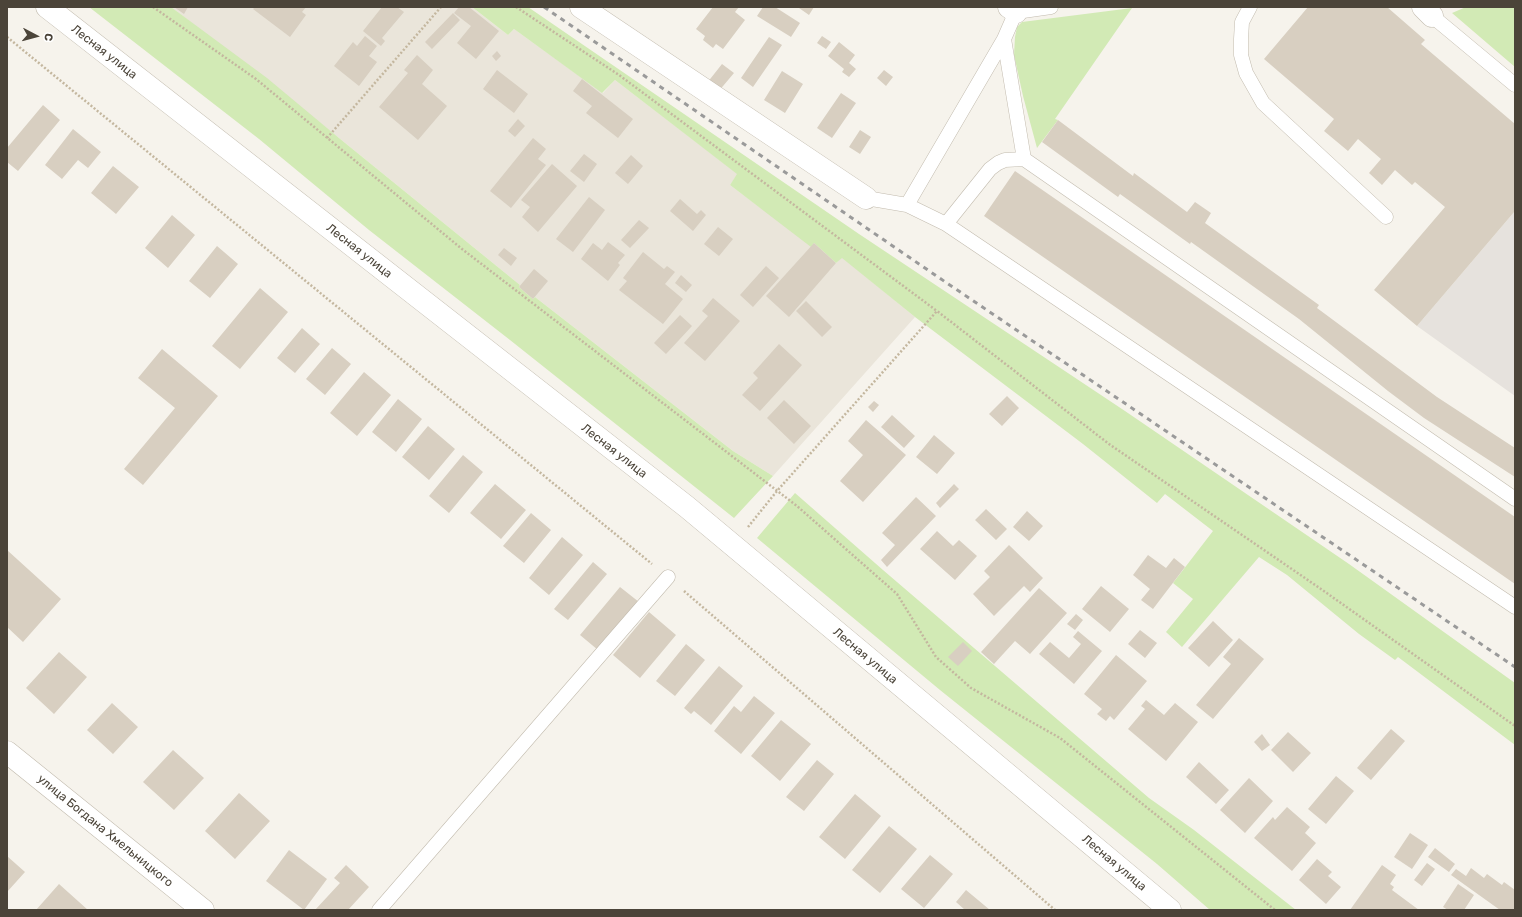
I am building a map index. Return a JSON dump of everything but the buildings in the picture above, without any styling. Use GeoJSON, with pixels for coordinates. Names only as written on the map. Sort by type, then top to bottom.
{"type":"FeatureCollection","features":[{"type":"Feature","properties":{"kind":"street","name":"Лесная улица"},"geometry":{"type":"LineString","coordinates":[[46,7],[687,507],[1170,910]]}},
{"type":"Feature","properties":{"kind":"street"},"geometry":{"type":"LineString","coordinates":[[581,7],[866,198]]}},
{"type":"Feature","properties":{"kind":"street","name":"улица Богдана Хмельницкого"},"geometry":{"type":"LineString","coordinates":[[7,752],[203,910]]}},
{"type":"Feature","properties":{"kind":"lane"},"geometry":{"type":"LineString","coordinates":[[907,205],[1004,39],[1014,9],[1051,7]]}},
{"type":"Feature","properties":{"kind":"lane"},"geometry":{"type":"LineString","coordinates":[[1250,7],[1242,22],[1241,55],[1246,73],[1263,103],[1386,217]]}},
{"type":"Feature","properties":{"kind":"lane"},"geometry":{"type":"LineString","coordinates":[[1427,12],[1515,85]]}},
{"type":"Feature","properties":{"kind":"lane"},"geometry":{"type":"LineString","coordinates":[[1004,39],[1024,159]]}},
{"type":"Feature","properties":{"kind":"lane"},"geometry":{"type":"LineString","coordinates":[[946,224],[990,169],[998,162],[1024,159],[1515,499]]}},
{"type":"Feature","properties":{"kind":"lane"},"geometry":{"type":"LineString","coordinates":[[866,198],[907,205],[946,224],[1515,607]]}},
{"type":"Feature","properties":{"kind":"lane"},"geometry":{"type":"LineString","coordinates":[[379,910],[668,577]]}},
{"type":"Feature","properties":{"kind":"path"},"geometry":{"type":"LineString","coordinates":[[153,7],[256,79],[462,249],[797,506],[897,594],[936,657],[971,688],[1060,738],[1275,910]]}},
{"type":"Feature","properties":{"kind":"path"},"geometry":{"type":"LineString","coordinates":[[327,138],[441,7]]}},
{"type":"Feature","properties":{"kind":"path"},"geometry":{"type":"LineString","coordinates":[[516,7],[619,75],[937,311],[1109,444],[1321,589],[1515,726]]}},
{"type":"Feature","properties":{"kind":"path"},"geometry":{"type":"LineString","coordinates":[[7,37],[668,577],[1055,910]]}},
{"type":"Feature","properties":{"kind":"path"},"geometry":{"type":"LineString","coordinates":[[732,546],[777,491],[937,311]]}},
{"type":"Feature","properties":{"kind":"shaded area"},"geometry":{"type":"Polygon","coordinates":[[[171,7],[472,7],[508,35],[514,29],[603,93],[615,80],[738,174],[730,185],[758,206],[814,243],[836,263],[842,257],[915,317],[773,476],[733,451],[535,297],[533,299],[519,287],[520,285],[339,138],[171,7]]]}},
{"type":"Feature","properties":{"kind":"shaded area"},"geometry":{"type":"Polygon","coordinates":[[[1515,211],[1515,396],[1417,326],[1515,211]]]}},
{"type":"Feature","properties":{"kind":"green space"},"geometry":{"type":"Polygon","coordinates":[[[89,7],[171,7],[267,78],[520,285],[519,287],[533,299],[535,297],[733,451],[773,476],[734,518],[369,230],[259,139],[89,7]]]}},
{"type":"Feature","properties":{"kind":"green space"},"geometry":{"type":"Polygon","coordinates":[[[472,7],[528,7],[859,234],[1125,411],[1349,564],[1515,683],[1515,745],[1398,657],[1395,660],[1359,634],[1287,575],[1259,557],[1182,647],[1166,632],[1193,599],[1173,583],[1213,531],[1165,494],[1157,503],[1083,444],[915,317],[842,258],[836,263],[814,243],[811,247],[730,185],[737,174],[615,80],[602,93],[514,29],[508,35],[472,7]]]}},
{"type":"Feature","properties":{"kind":"green space"},"geometry":{"type":"Polygon","coordinates":[[[1466,7],[1515,7],[1515,67],[1452,13],[1466,7]]]}},
{"type":"Feature","properties":{"kind":"green space"},"geometry":{"type":"Polygon","coordinates":[[[1132,8],[1055,119],[1058,120],[1037,148],[1014,55],[1017,27],[1022,22],[1132,8]]]}},
{"type":"Feature","properties":{"kind":"green space"},"geometry":{"type":"Polygon","coordinates":[[[795,493],[1149,798],[1194,830],[1296,910],[1210,910],[1157,864],[940,690],[757,538],[795,493]]]}},
{"type":"Feature","properties":{"kind":"railway"},"geometry":{"type":"LineString","coordinates":[[544,7],[938,277],[1515,667]]}}]}
